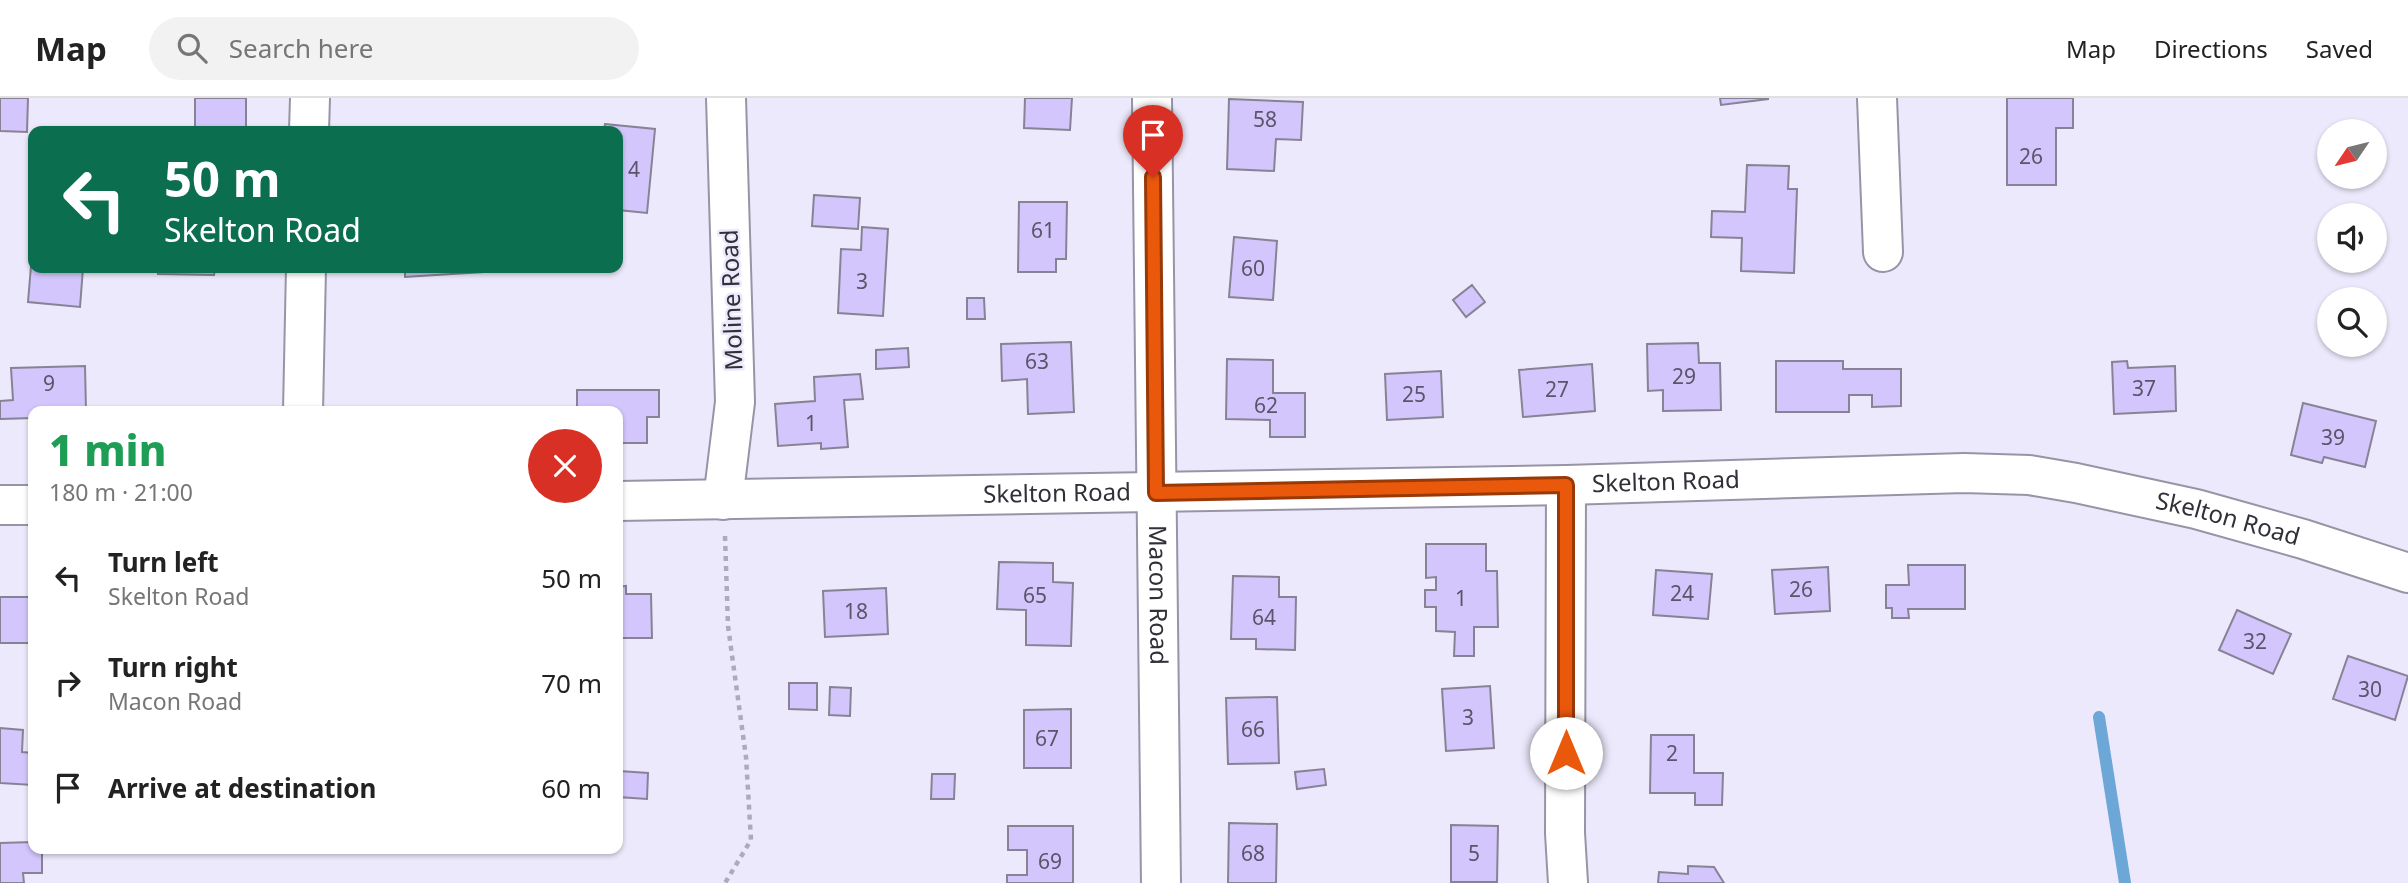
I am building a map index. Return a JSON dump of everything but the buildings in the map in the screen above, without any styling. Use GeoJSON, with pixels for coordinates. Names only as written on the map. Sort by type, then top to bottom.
{"type":"FeatureCollection","features":[{"type":"Feature","properties":{"kind":"street"},"geometry":{"type":"LineString","coordinates":[[309,126],[310,98]]}},
{"type":"Feature","properties":{"kind":"street","name":"Moline Road"},"geometry":{"type":"LineString","coordinates":[[723,500],[735,402],[726,98]]}},
{"type":"Feature","properties":{"kind":"street","name":"Macon Road"},"geometry":{"type":"LineString","coordinates":[[1152,98],[1161,883]]}},
{"type":"Feature","properties":{"kind":"street"},"geometry":{"type":"LineString","coordinates":[[1877,98],[1883,252]]}},
{"type":"Feature","properties":{"kind":"street"},"geometry":{"type":"LineString","coordinates":[[303,406],[306,273]]}},
{"type":"Feature","properties":{"kind":"street","name":"Skelton Road"},"geometry":{"type":"LineString","coordinates":[[623,501],[1566,485],[1964,473],[2029,475],[2076,482],[2196,509],[2304,539],[2408,573]]}},
{"type":"Feature","properties":{"kind":"street"},"geometry":{"type":"LineString","coordinates":[[1566,485],[1568,883]]}},
{"type":"Feature","properties":{"kind":"street"},"geometry":{"type":"LineString","coordinates":[[0,505],[28,505]]}},
{"type":"Feature","properties":{"kind":"path"},"geometry":{"type":"LineString","coordinates":[[723,500],[728,626],[746,757],[751,840],[725,883]]}},
{"type":"Feature","properties":{"kind":"waterway"},"geometry":{"type":"LineString","coordinates":[[2099,717],[2125,883]]}},
{"type":"Feature","properties":{"kind":"route"},"geometry":{"type":"LineString","coordinates":[[1153,177],[1156,493],[1566,485],[1566,753]]}}]}
